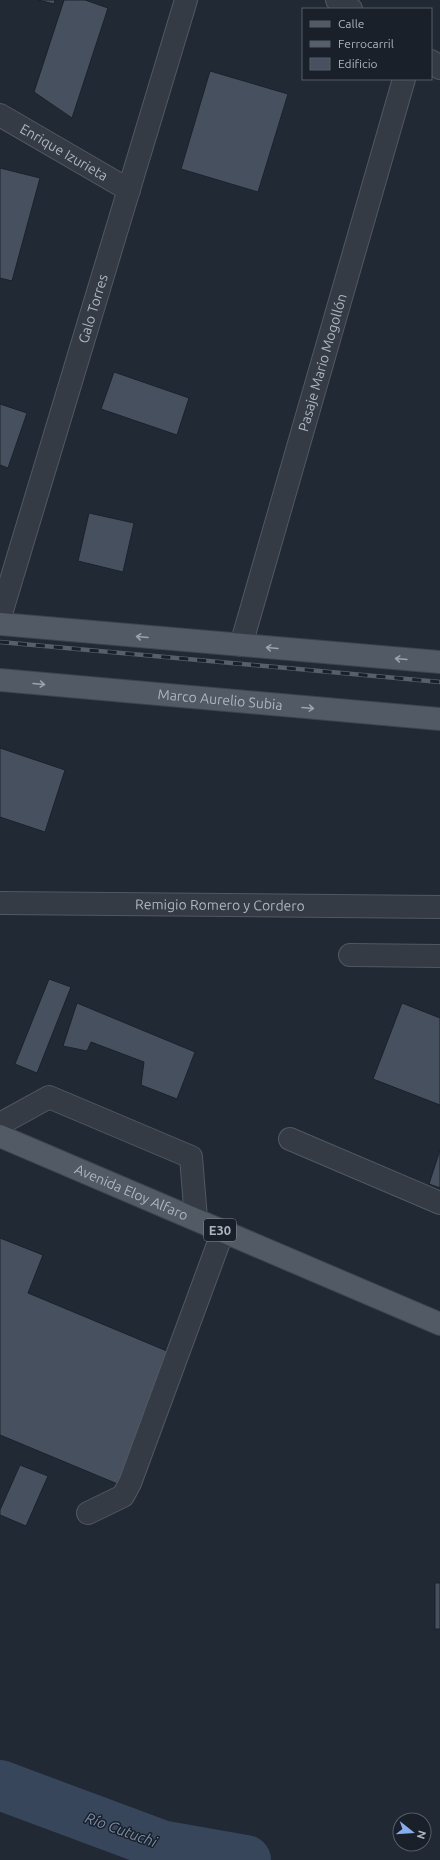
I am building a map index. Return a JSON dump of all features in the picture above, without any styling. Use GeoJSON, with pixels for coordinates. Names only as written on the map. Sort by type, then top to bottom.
{"type":"FeatureCollection","features":[{"type":"Feature","properties":{"kind":"main road"},"geometry":{"type":"LineString","coordinates":[[0,624],[440,662]]}},
{"type":"Feature","properties":{"kind":"main road","name":"Marco Aurelio Subia"},"geometry":{"type":"LineString","coordinates":[[0,680],[440,719]]}},
{"type":"Feature","properties":{"kind":"main road","name":"Avenida Eloy Alfaro"},"geometry":{"type":"LineString","coordinates":[[0,1136],[440,1324]]}},
{"type":"Feature","properties":{"kind":"street","name":"Galo Torres"},"geometry":{"type":"LineString","coordinates":[[2,605],[186,0]]}},
{"type":"Feature","properties":{"kind":"street"},"geometry":{"type":"LineString","coordinates":[[337,0],[349,8]]}},
{"type":"Feature","properties":{"kind":"street"},"geometry":{"type":"LineString","coordinates":[[432,62],[440,68]]}},
{"type":"Feature","properties":{"kind":"street","name":"Pasaje Mario Mogollón"},"geometry":{"type":"LineString","coordinates":[[241,645],[404,80]]}},
{"type":"Feature","properties":{"kind":"street","name":"Enrique Izurieta"},"geometry":{"type":"LineString","coordinates":[[0,114],[129,190]]}},
{"type":"Feature","properties":{"kind":"street","name":"Remigio Romero y Cordero"},"geometry":{"type":"LineString","coordinates":[[0,902],[440,907]]}},
{"type":"Feature","properties":{"kind":"street"},"geometry":{"type":"LineString","coordinates":[[350,955],[440,956]]}},
{"type":"Feature","properties":{"kind":"street"},"geometry":{"type":"LineString","coordinates":[[0,1124],[49,1097],[191,1157],[196,1220]]}},
{"type":"Feature","properties":{"kind":"street"},"geometry":{"type":"LineString","coordinates":[[290,1139],[440,1203]]}},
{"type":"Feature","properties":{"kind":"street"},"geometry":{"type":"LineString","coordinates":[[88,1513],[123,1496],[130,1483],[201,1286],[223,1231]]}},
{"type":"Feature","properties":{"kind":"building"},"geometry":{"type":"Polygon","coordinates":[[[38,0],[55,0],[54,4],[38,0]]]}},
{"type":"Feature","properties":{"kind":"building"},"geometry":{"type":"Polygon","coordinates":[[[64,0],[85,0],[108,8],[72,118],[34,92],[64,0]]]}},
{"type":"Feature","properties":{"kind":"building"},"geometry":{"type":"Polygon","coordinates":[[[210,71],[288,94],[258,192],[181,169],[210,71]]]}},
{"type":"Feature","properties":{"kind":"building"},"geometry":{"type":"Polygon","coordinates":[[[0,168],[40,178],[12,281],[0,278],[0,168]]]}},
{"type":"Feature","properties":{"kind":"building"},"geometry":{"type":"Polygon","coordinates":[[[114,372],[189,398],[177,435],[101,409],[114,372]]]}},
{"type":"Feature","properties":{"kind":"building"},"geometry":{"type":"Polygon","coordinates":[[[0,404],[27,413],[8,468],[0,465],[0,404]]]}},
{"type":"Feature","properties":{"kind":"building"},"geometry":{"type":"Polygon","coordinates":[[[89,513],[134,523],[123,572],[78,561],[89,513]]]}},
{"type":"Feature","properties":{"kind":"building"},"geometry":{"type":"Polygon","coordinates":[[[0,748],[65,770],[45,832],[0,817],[0,748]]]}},
{"type":"Feature","properties":{"kind":"building"},"geometry":{"type":"Polygon","coordinates":[[[49,979],[71,987],[37,1073],[15,1064],[49,979]]]}},
{"type":"Feature","properties":{"kind":"building"},"geometry":{"type":"Polygon","coordinates":[[[77,1003],[195,1052],[177,1099],[141,1085],[144,1062],[91,1042],[87,1051],[63,1046],[77,1003]]]}},
{"type":"Feature","properties":{"kind":"building"},"geometry":{"type":"Polygon","coordinates":[[[402,1003],[440,1018],[440,1105],[373,1079],[402,1003]]]}},
{"type":"Feature","properties":{"kind":"building"},"geometry":{"type":"Polygon","coordinates":[[[440,1150],[440,1188],[429,1184],[440,1150]]]}},
{"type":"Feature","properties":{"kind":"building"},"geometry":{"type":"Polygon","coordinates":[[[0,1238],[43,1255],[28,1293],[174,1354],[120,1485],[0,1435],[0,1238]]]}},
{"type":"Feature","properties":{"kind":"building"},"geometry":{"type":"Polygon","coordinates":[[[20,1465],[48,1476],[26,1526],[0,1515],[0,1510],[20,1465]]]}},
{"type":"Feature","properties":{"kind":"building"},"geometry":{"type":"Polygon","coordinates":[[[435,1583],[440,1583],[440,1629],[435,1629],[435,1583]]]}},
{"type":"Feature","properties":{"kind":"waterway","name":"Río Cutuchi"},"geometry":{"type":"LineString","coordinates":[[0,1785],[161,1845],[246,1860]]}},
{"type":"Feature","properties":{"kind":"railway"},"geometry":{"type":"LineString","coordinates":[[0,642],[440,682]]}}]}
